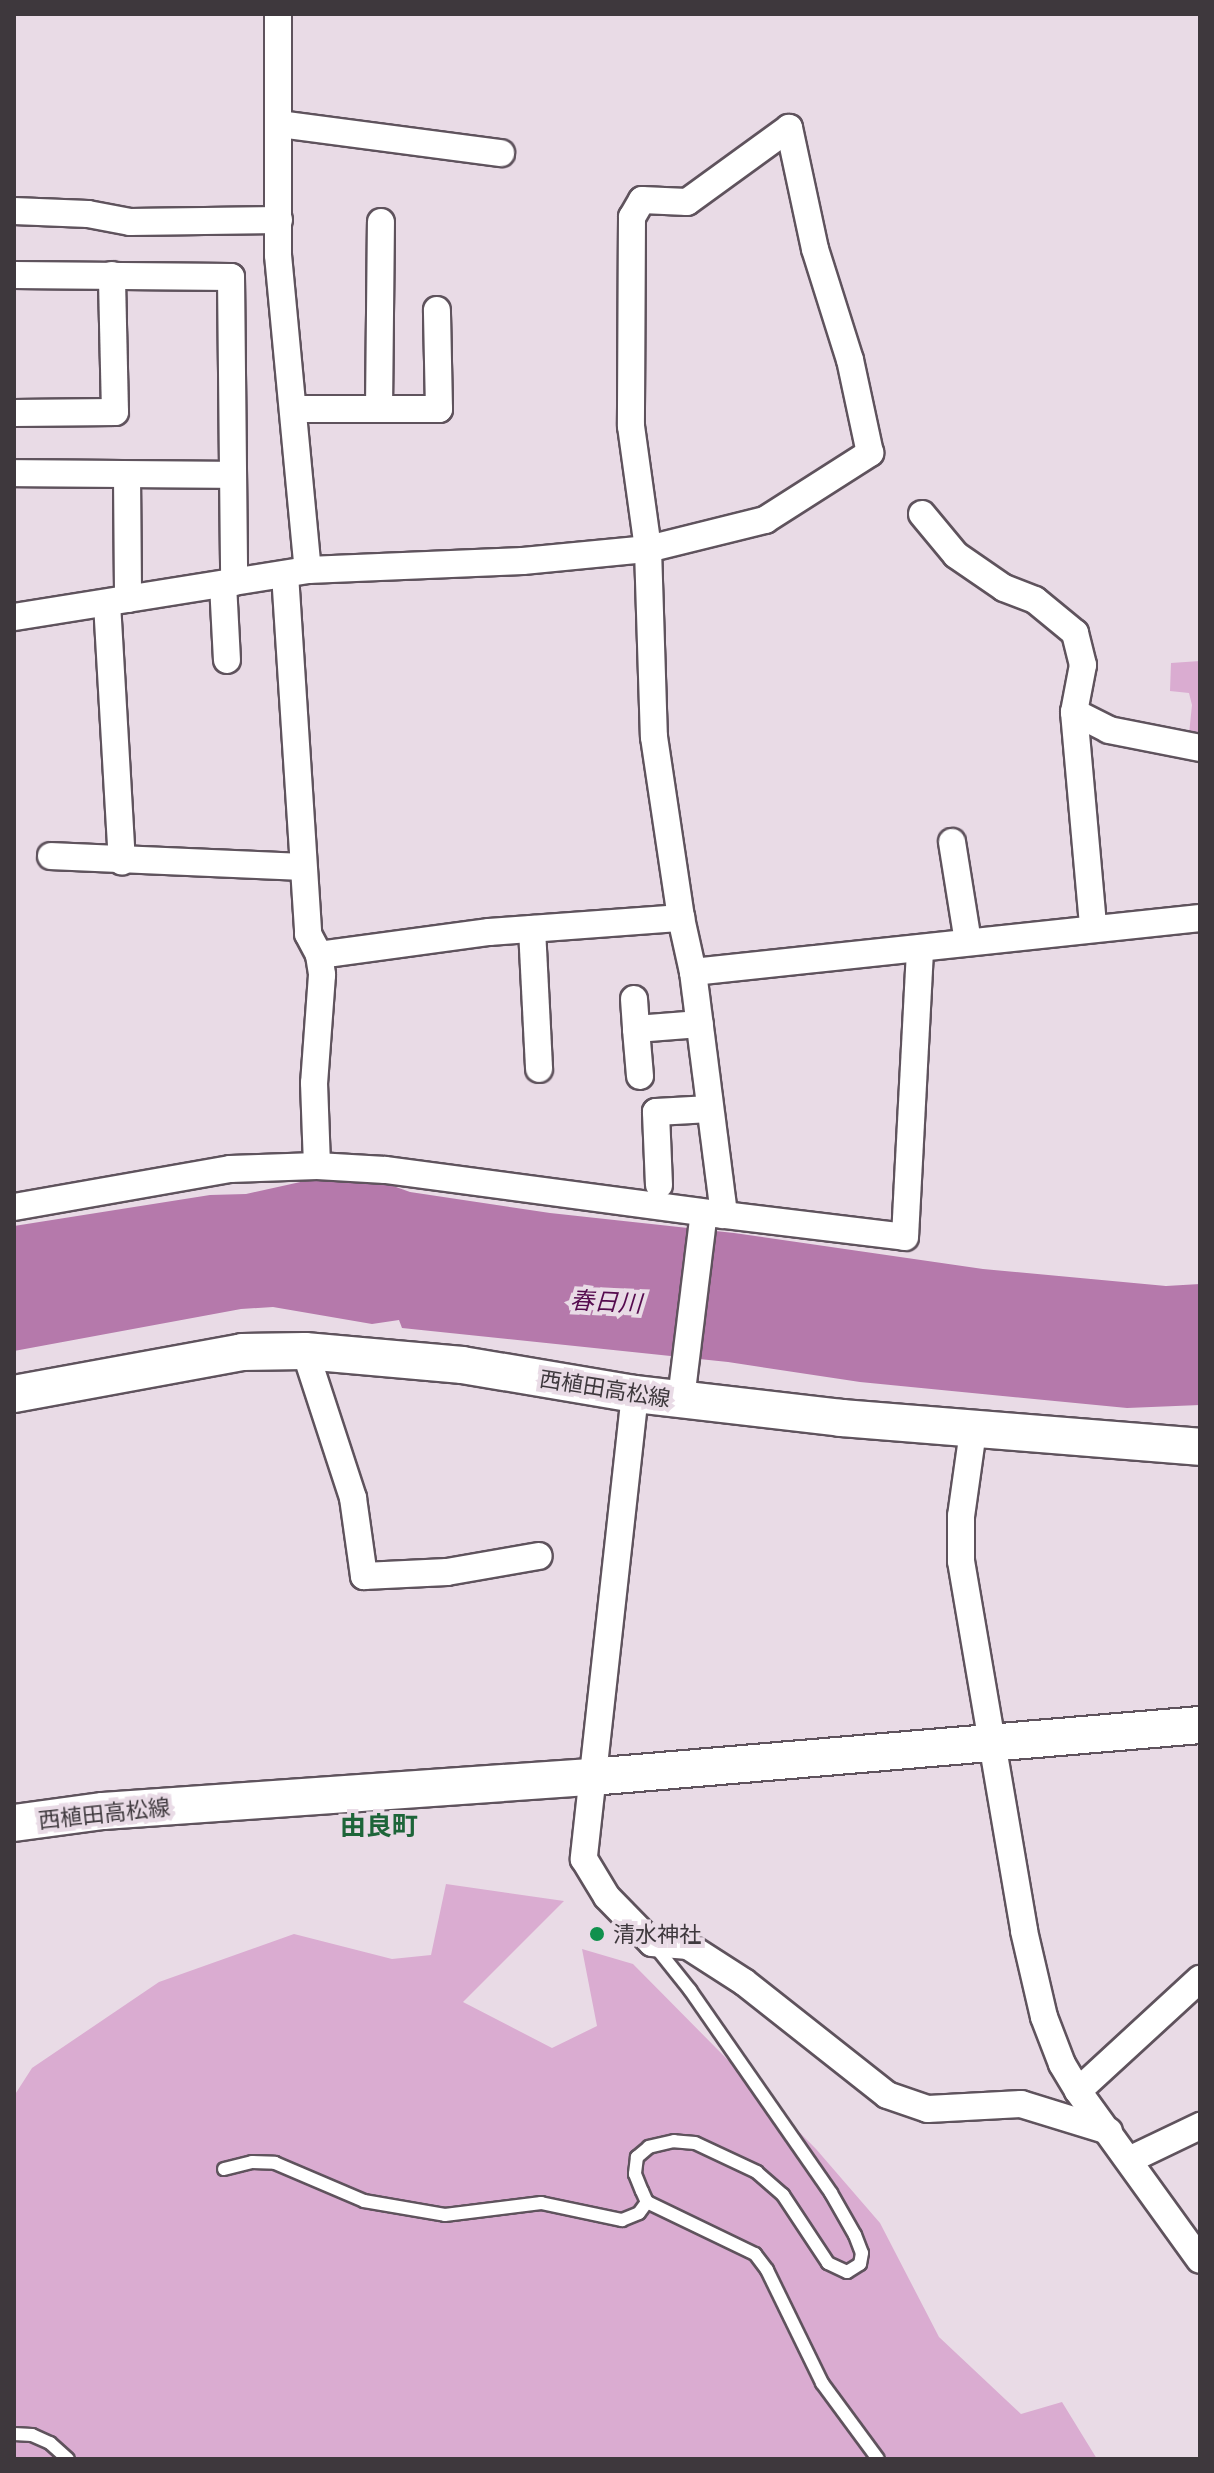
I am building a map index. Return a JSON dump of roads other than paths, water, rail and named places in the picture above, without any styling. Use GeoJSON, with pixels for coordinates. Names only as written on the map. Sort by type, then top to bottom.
{"type":"FeatureCollection","features":[{"type":"Feature","properties":{"kind":"main road","name":"西植田高松線"},"geometry":{"type":"LineString","coordinates":[[14,1394],[242,1352],[305,1351],[462,1365],[635,1394],[973,1431],[1200,1447]]}},
{"type":"Feature","properties":{"kind":"main road","name":"西植田高松線"},"geometry":{"type":"LineString","coordinates":[[14,1823],[103,1811],[591,1777],[1200,1725]]}},
{"type":"Feature","properties":{"kind":"street"},"geometry":{"type":"LineString","coordinates":[[278,14],[278,255],[293,409],[302,867],[308,934],[319,955],[322,975],[314,1083],[317,1166]]}},
{"type":"Feature","properties":{"kind":"street"},"geometry":{"type":"LineString","coordinates":[[280,124],[501,153]]}},
{"type":"Feature","properties":{"kind":"street"},"geometry":{"type":"LineString","coordinates":[[14,617],[297,572],[523,561],[648,549],[765,520],[870,453],[850,360],[815,249],[789,128],[687,202],[642,200],[632,217],[631,426],[648,549],[654,737],[681,918],[693,972],[710,1109],[714,1214],[681,1399]]}},
{"type":"Feature","properties":{"kind":"street"},"geometry":{"type":"LineString","coordinates":[[14,211],[88,214],[130,222],[279,220]]}},
{"type":"Feature","properties":{"kind":"street"},"geometry":{"type":"LineString","coordinates":[[379,409],[381,222]]}},
{"type":"Feature","properties":{"kind":"street"},"geometry":{"type":"LineString","coordinates":[[14,275],[231,277],[233,475],[227,660]]}},
{"type":"Feature","properties":{"kind":"street"},"geometry":{"type":"LineString","coordinates":[[14,413],[115,412],[112,275]]}},
{"type":"Feature","properties":{"kind":"street"},"geometry":{"type":"LineString","coordinates":[[293,409],[439,409],[437,310]]}},
{"type":"Feature","properties":{"kind":"street"},"geometry":{"type":"LineString","coordinates":[[14,473],[233,475]]}},
{"type":"Feature","properties":{"kind":"street"},"geometry":{"type":"LineString","coordinates":[[122,862],[118,601],[127,476]]}},
{"type":"Feature","properties":{"kind":"street"},"geometry":{"type":"LineString","coordinates":[[922,514],[956,555],[1004,588],[1035,600],[1075,633],[1083,665],[1074,712],[1093,927]]}},
{"type":"Feature","properties":{"kind":"street"},"geometry":{"type":"LineString","coordinates":[[1074,712],[1109,730],[1200,748]]}},
{"type":"Feature","properties":{"kind":"street"},"geometry":{"type":"LineString","coordinates":[[952,842],[968,942]]}},
{"type":"Feature","properties":{"kind":"street"},"geometry":{"type":"LineString","coordinates":[[51,856],[122,862],[302,867]]}},
{"type":"Feature","properties":{"kind":"street"},"geometry":{"type":"LineString","coordinates":[[319,955],[532,929],[681,918]]}},
{"type":"Feature","properties":{"kind":"street"},"geometry":{"type":"LineString","coordinates":[[693,972],[1200,918]]}},
{"type":"Feature","properties":{"kind":"street"},"geometry":{"type":"LineString","coordinates":[[532,929],[539,1069]]}},
{"type":"Feature","properties":{"kind":"street"},"geometry":{"type":"LineString","coordinates":[[14,1207],[216,1171],[317,1166],[385,1170],[905,1237],[920,948]]}},
{"type":"Feature","properties":{"kind":"street"},"geometry":{"type":"LineString","coordinates":[[634,999],[640,1076]]}},
{"type":"Feature","properties":{"kind":"street"},"geometry":{"type":"LineString","coordinates":[[636,1029],[700,1024]]}},
{"type":"Feature","properties":{"kind":"street"},"geometry":{"type":"LineString","coordinates":[[659,1185],[656,1112],[710,1109]]}},
{"type":"Feature","properties":{"kind":"street"},"geometry":{"type":"LineString","coordinates":[[305,1351],[353,1498],[364,1576],[447,1572],[539,1556]]}},
{"type":"Feature","properties":{"kind":"street"},"geometry":{"type":"LineString","coordinates":[[635,1394],[584,1859],[607,1897],[652,1943],[688,1946],[744,1982],[887,2095],[928,2109],[1021,2104],[1109,2131]]}},
{"type":"Feature","properties":{"kind":"street"},"geometry":{"type":"LineString","coordinates":[[973,1431],[961,1516],[961,1561],[989,1743],[1024,1931],[1044,2017],[1062,2064],[1078,2091],[1200,2260]]}},
{"type":"Feature","properties":{"kind":"street"},"geometry":{"type":"LineString","coordinates":[[1078,2091],[1200,1979]]}},
{"type":"Feature","properties":{"kind":"street"},"geometry":{"type":"LineString","coordinates":[[1129,2160],[1200,2126]]}},
{"type":"Feature","properties":{"kind":"lane"},"geometry":{"type":"LineString","coordinates":[[652,1943],[690,1990],[831,2193],[855,2235],[862,2253],[860,2264],[847,2272],[836,2268],[783,2195],[757,2172],[695,2143],[674,2141],[649,2147],[637,2157],[635,2174],[647,2202],[755,2254],[767,2270],[822,2383],[878,2459]]}},
{"type":"Feature","properties":{"kind":"lane"},"geometry":{"type":"LineString","coordinates":[[224,2169],[252,2162],[275,2163],[364,2201],[445,2215],[541,2203],[622,2220],[639,2213],[647,2202]]}},
{"type":"Feature","properties":{"kind":"lane"},"geometry":{"type":"LineString","coordinates":[[14,2434],[32,2435],[50,2443],[68,2459]]}},
{"type":"Feature","properties":{"kind":"water","name":"春日川"},"geometry":{"type":"Polygon","coordinates":[[[314,1179],[382,1182],[410,1192],[550,1213],[734,1233],[983,1269],[1166,1286],[1200,1284],[1200,1405],[1127,1408],[860,1382],[728,1362],[402,1328],[399,1320],[372,1324],[273,1307],[241,1309],[14,1351],[14,1226],[210,1195],[246,1194],[314,1179]]]}},
{"type":"Feature","properties":{"kind":"place","name":"清水神社"},"geometry":{"type":"Point","coordinates":[597,1934]}},
{"type":"Feature","properties":{"kind":"district","name":"由良町"},"geometry":{"type":"Point","coordinates":[379,1826]}}]}
